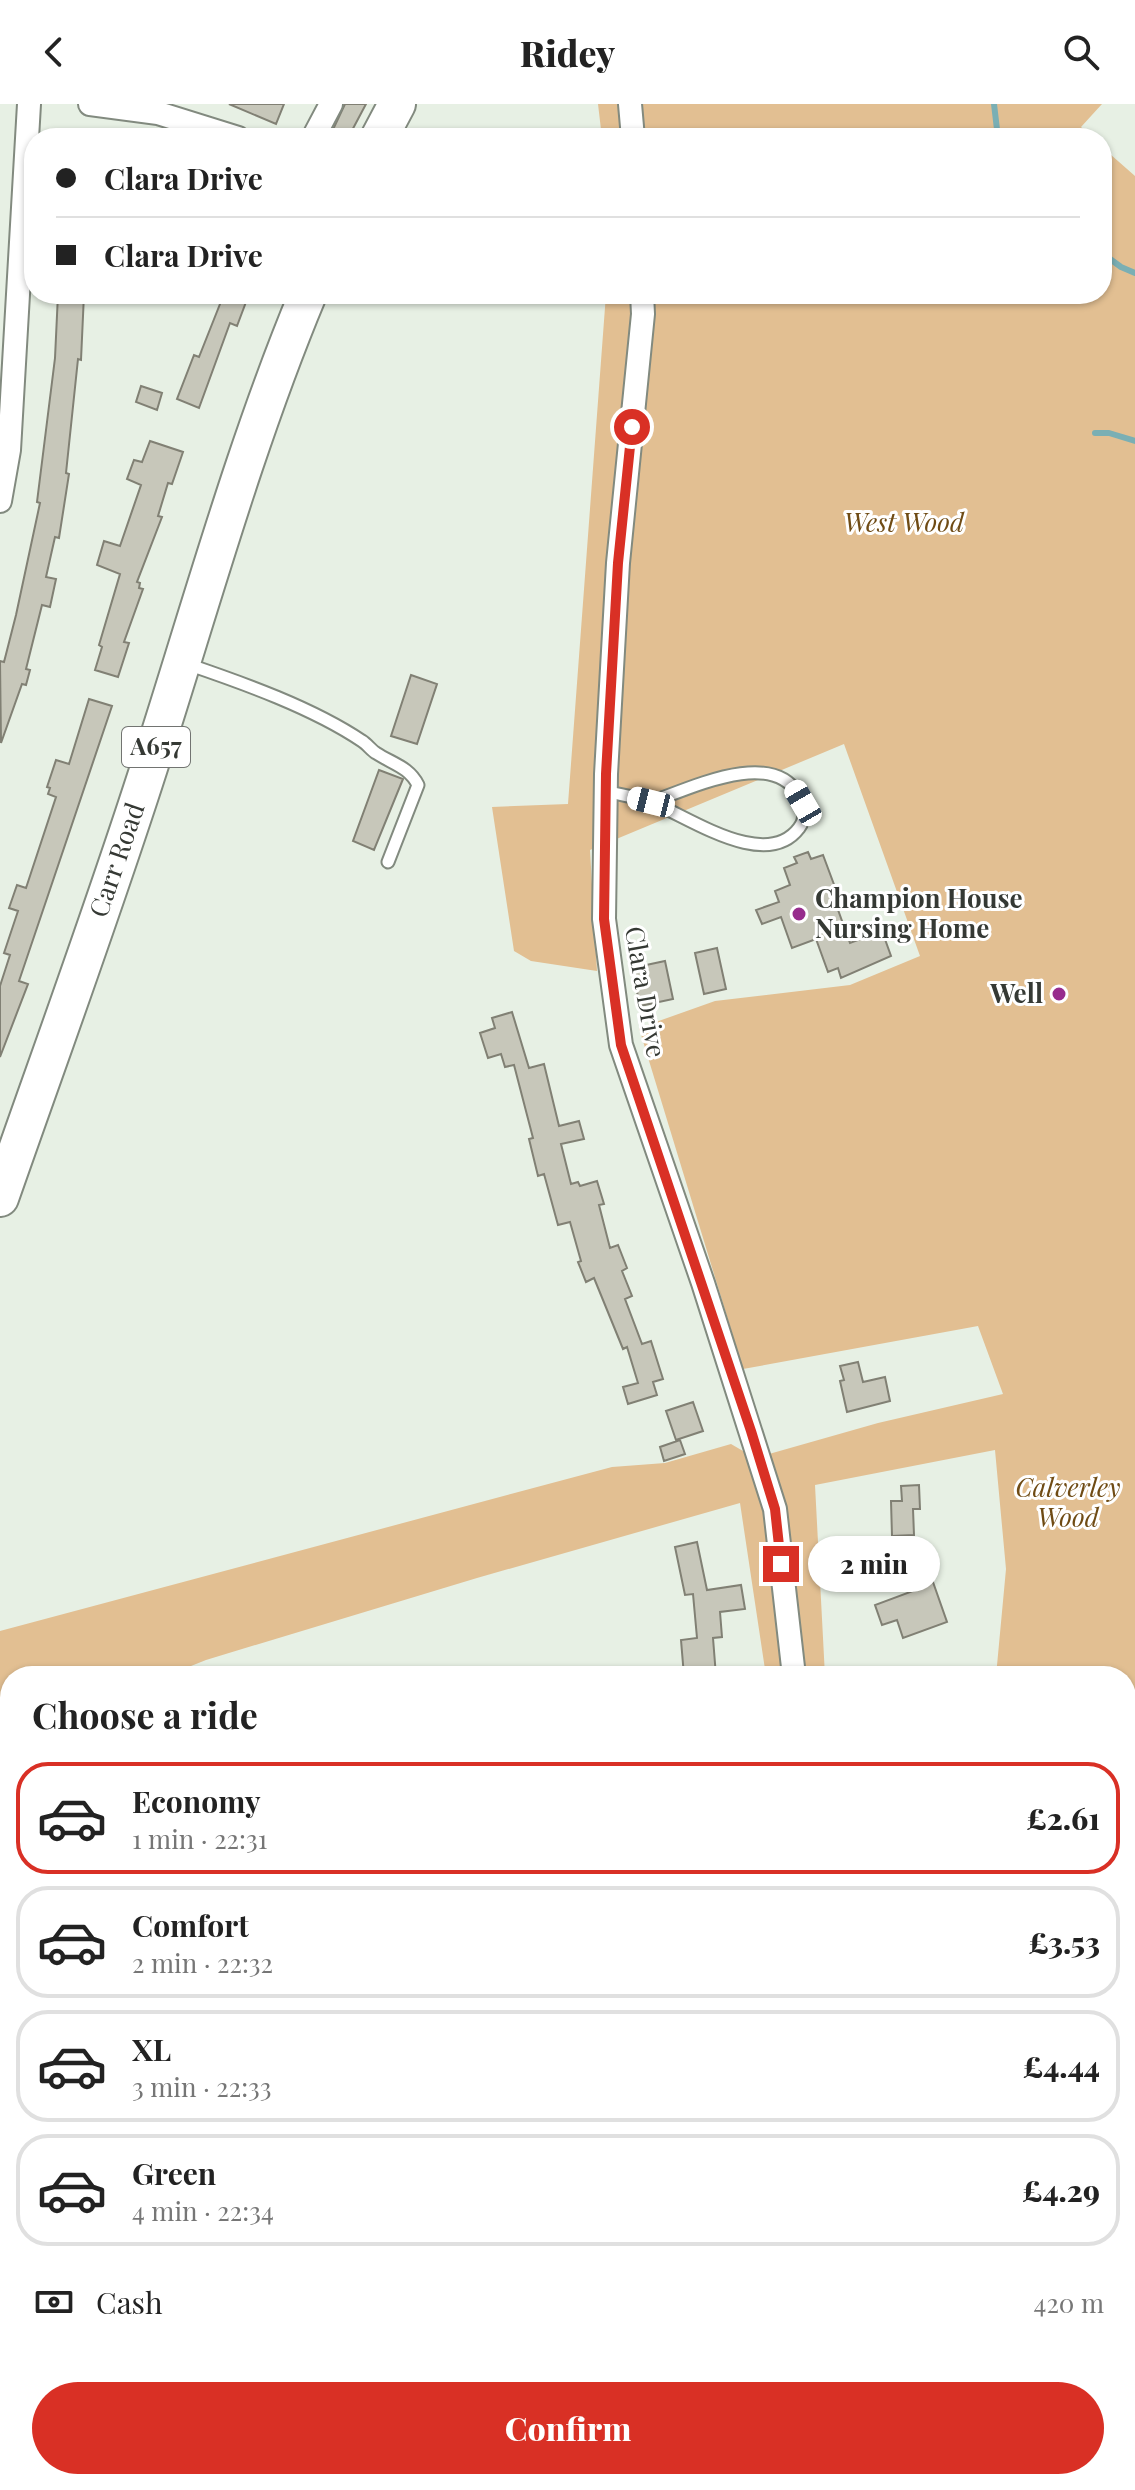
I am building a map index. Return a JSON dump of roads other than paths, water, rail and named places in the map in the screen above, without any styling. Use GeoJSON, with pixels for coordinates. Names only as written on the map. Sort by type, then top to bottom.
{"type":"FeatureCollection","features":[{"type":"Feature","properties":{"kind":"main road"},"geometry":{"type":"LineString","coordinates":[[384,128],[397,104]]}},
{"type":"Feature","properties":{"kind":"main road","name":"Carr Road"},"geometry":{"type":"LineString","coordinates":[[0,1198],[182,663],[216,547],[270,387],[304,304]]}},
{"type":"Feature","properties":{"kind":"street"},"geometry":{"type":"LineString","coordinates":[[28,128],[29,104]]}},
{"type":"Feature","properties":{"kind":"street"},"geometry":{"type":"LineString","coordinates":[[90,104],[158,113],[206,128]]}},
{"type":"Feature","properties":{"kind":"street"},"geometry":{"type":"LineString","coordinates":[[318,128],[331,104]]}},
{"type":"Feature","properties":{"kind":"street"},"geometry":{"type":"LineString","coordinates":[[630,104],[632,128]]}},
{"type":"Feature","properties":{"kind":"street"},"geometry":{"type":"LineString","coordinates":[[0,501],[9,450],[24,190]]}},
{"type":"Feature","properties":{"kind":"street","name":"Clara Drive"},"geometry":{"type":"LineString","coordinates":[[642,304],[618,563],[605,791],[604,919],[621,1045],[775,1509],[793,1666]]}},
{"type":"Feature","properties":{"kind":"lane"},"geometry":{"type":"LineString","coordinates":[[182,663],[240,682],[299,709],[363,741],[374,752],[412,772],[418,785],[388,862]]}},
{"type":"Feature","properties":{"kind":"lane"},"geometry":{"type":"LineString","coordinates":[[605,791],[651,802],[752,846],[775,844],[798,829],[804,816],[803,803],[792,784],[780,777],[753,772],[720,778],[651,802]]}},
{"type":"Feature","properties":{"kind":"waterway"},"geometry":{"type":"LineString","coordinates":[[994,104],[997,128]]}},
{"type":"Feature","properties":{"kind":"waterway"},"geometry":{"type":"LineString","coordinates":[[1112,260],[1135,273]]}},
{"type":"Feature","properties":{"kind":"waterway"},"geometry":{"type":"LineString","coordinates":[[1095,433],[1109,433],[1135,441]]}},
{"type":"Feature","properties":{"kind":"place","name":"Champion House Nursing Home"},"geometry":{"type":"Point","coordinates":[799,914]}},
{"type":"Feature","properties":{"kind":"place","name":"Well"},"geometry":{"type":"Point","coordinates":[1059,994]}},
{"type":"Feature","properties":{"kind":"park label","name":"West Wood"},"geometry":{"type":"Point","coordinates":[904,523]}},
{"type":"Feature","properties":{"kind":"park label","name":"Calverley Wood"},"geometry":{"type":"Point","coordinates":[1068,1503]}}]}
